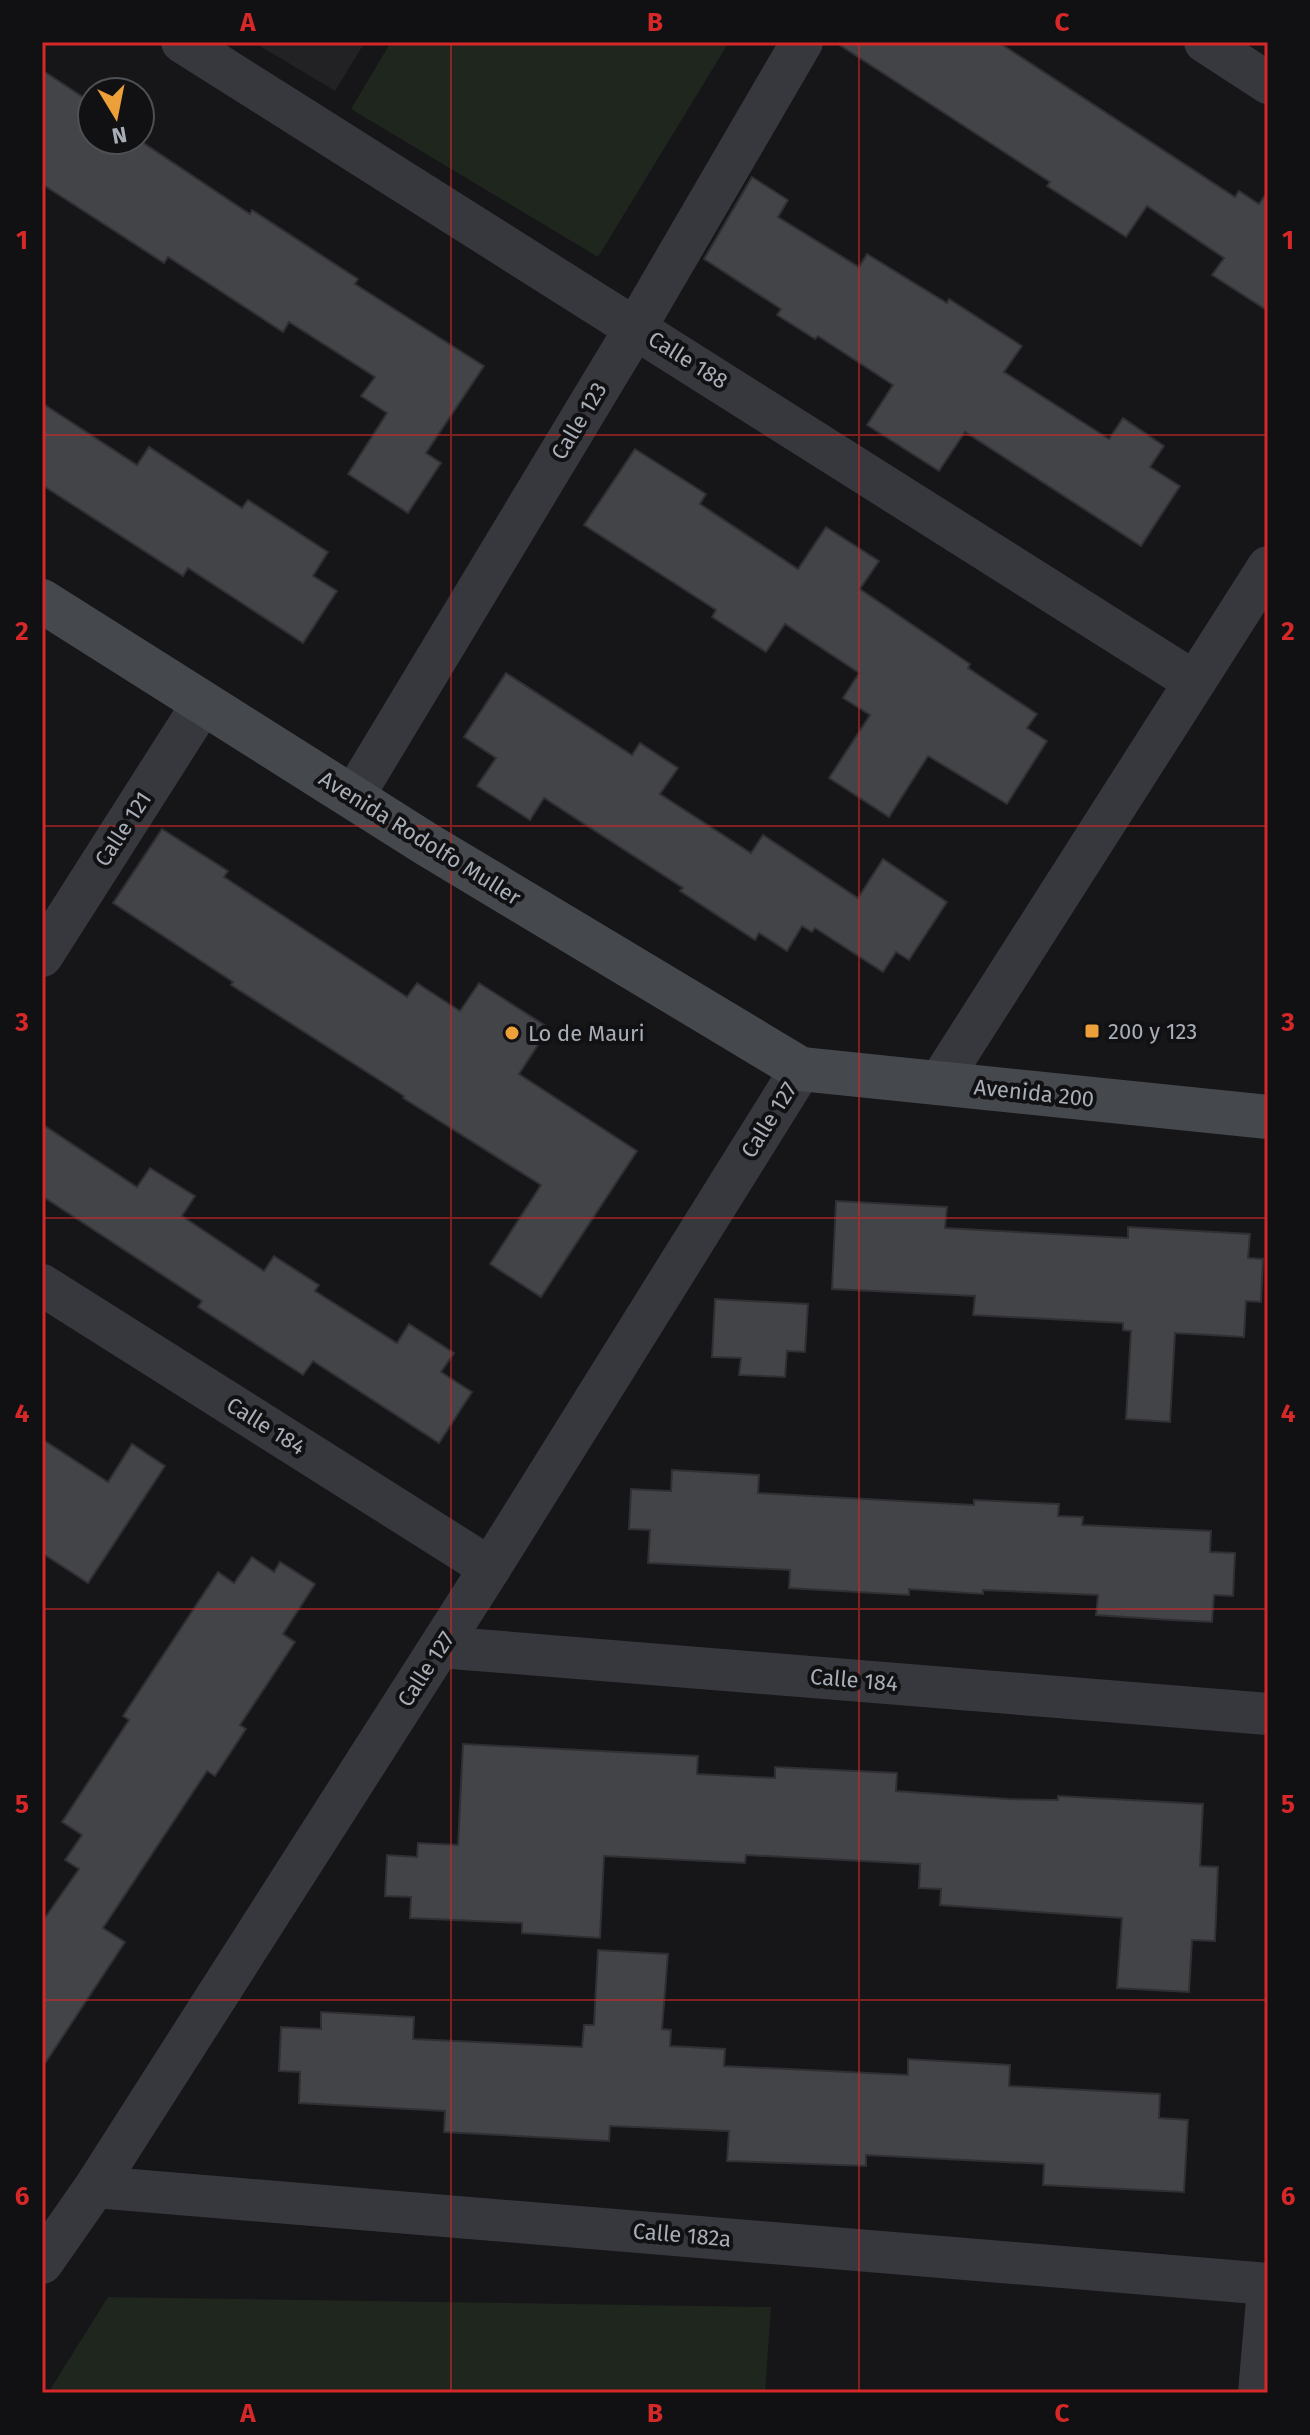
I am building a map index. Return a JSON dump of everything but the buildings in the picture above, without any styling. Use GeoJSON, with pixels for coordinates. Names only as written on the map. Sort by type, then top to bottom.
{"type":"FeatureCollection","features":[{"type":"Feature","properties":{"kind":"main road","name":"Avenida Rodolfo Muller"},"geometry":{"type":"LineString","coordinates":[[42,601],[353,797],[801,1069]]}},
{"type":"Feature","properties":{"kind":"main road","name":"Avenida 200"},"geometry":{"type":"LineString","coordinates":[[801,1069],[1268,1117]]}},
{"type":"Feature","properties":{"kind":"street","name":"Calle 188"},"geometry":{"type":"LineString","coordinates":[[182,42],[1193,681]]}},
{"type":"Feature","properties":{"kind":"street","name":"Calle 123"},"geometry":{"type":"LineString","coordinates":[[353,797],[636,327],[802,42]]}},
{"type":"Feature","properties":{"kind":"street"},"geometry":{"type":"LineString","coordinates":[[1205,42],[1268,83]]}},
{"type":"Feature","properties":{"kind":"street"},"geometry":{"type":"LineString","coordinates":[[939,1083],[1268,567]]}},
{"type":"Feature","properties":{"kind":"street","name":"Calle 121"},"geometry":{"type":"LineString","coordinates":[[42,956],[203,703]]}},
{"type":"Feature","properties":{"kind":"street","name":"Calle 127"},"geometry":{"type":"LineString","coordinates":[[42,2263],[95,2187],[440,1647],[801,1069]]}},
{"type":"Feature","properties":{"kind":"street","name":"Calle 184"},"geometry":{"type":"LineString","coordinates":[[42,1285],[490,1568]]}},
{"type":"Feature","properties":{"kind":"street","name":"Calle 184"},"geometry":{"type":"LineString","coordinates":[[440,1647],[1268,1714]]}},
{"type":"Feature","properties":{"kind":"street","name":"Calle 182a"},"geometry":{"type":"LineString","coordinates":[[95,2187],[1268,2286]]}},
{"type":"Feature","properties":{"kind":"street"},"geometry":{"type":"LineString","coordinates":[[1259,2393],[1268,2286]]}},
{"type":"Feature","properties":{"kind":"shaded area"},"geometry":{"type":"Polygon","coordinates":[[[253,42],[365,42],[335,91],[253,42]]]}},
{"type":"Feature","properties":{"kind":"shaded area"},"geometry":{"type":"Polygon","coordinates":[[[391,42],[729,42],[598,257],[351,109],[391,42]]]}},
{"type":"Feature","properties":{"kind":"shaded area"},"geometry":{"type":"Polygon","coordinates":[[[108,2297],[771,2307],[765,2393],[48,2393],[108,2297]]]}},
{"type":"Feature","properties":{"kind":"place","name":"200 y 123"},"geometry":{"type":"Point","coordinates":[1092,1031]}},
{"type":"Feature","properties":{"kind":"place","name":"Lo de Mauri"},"geometry":{"type":"Point","coordinates":[512,1033]}}]}
